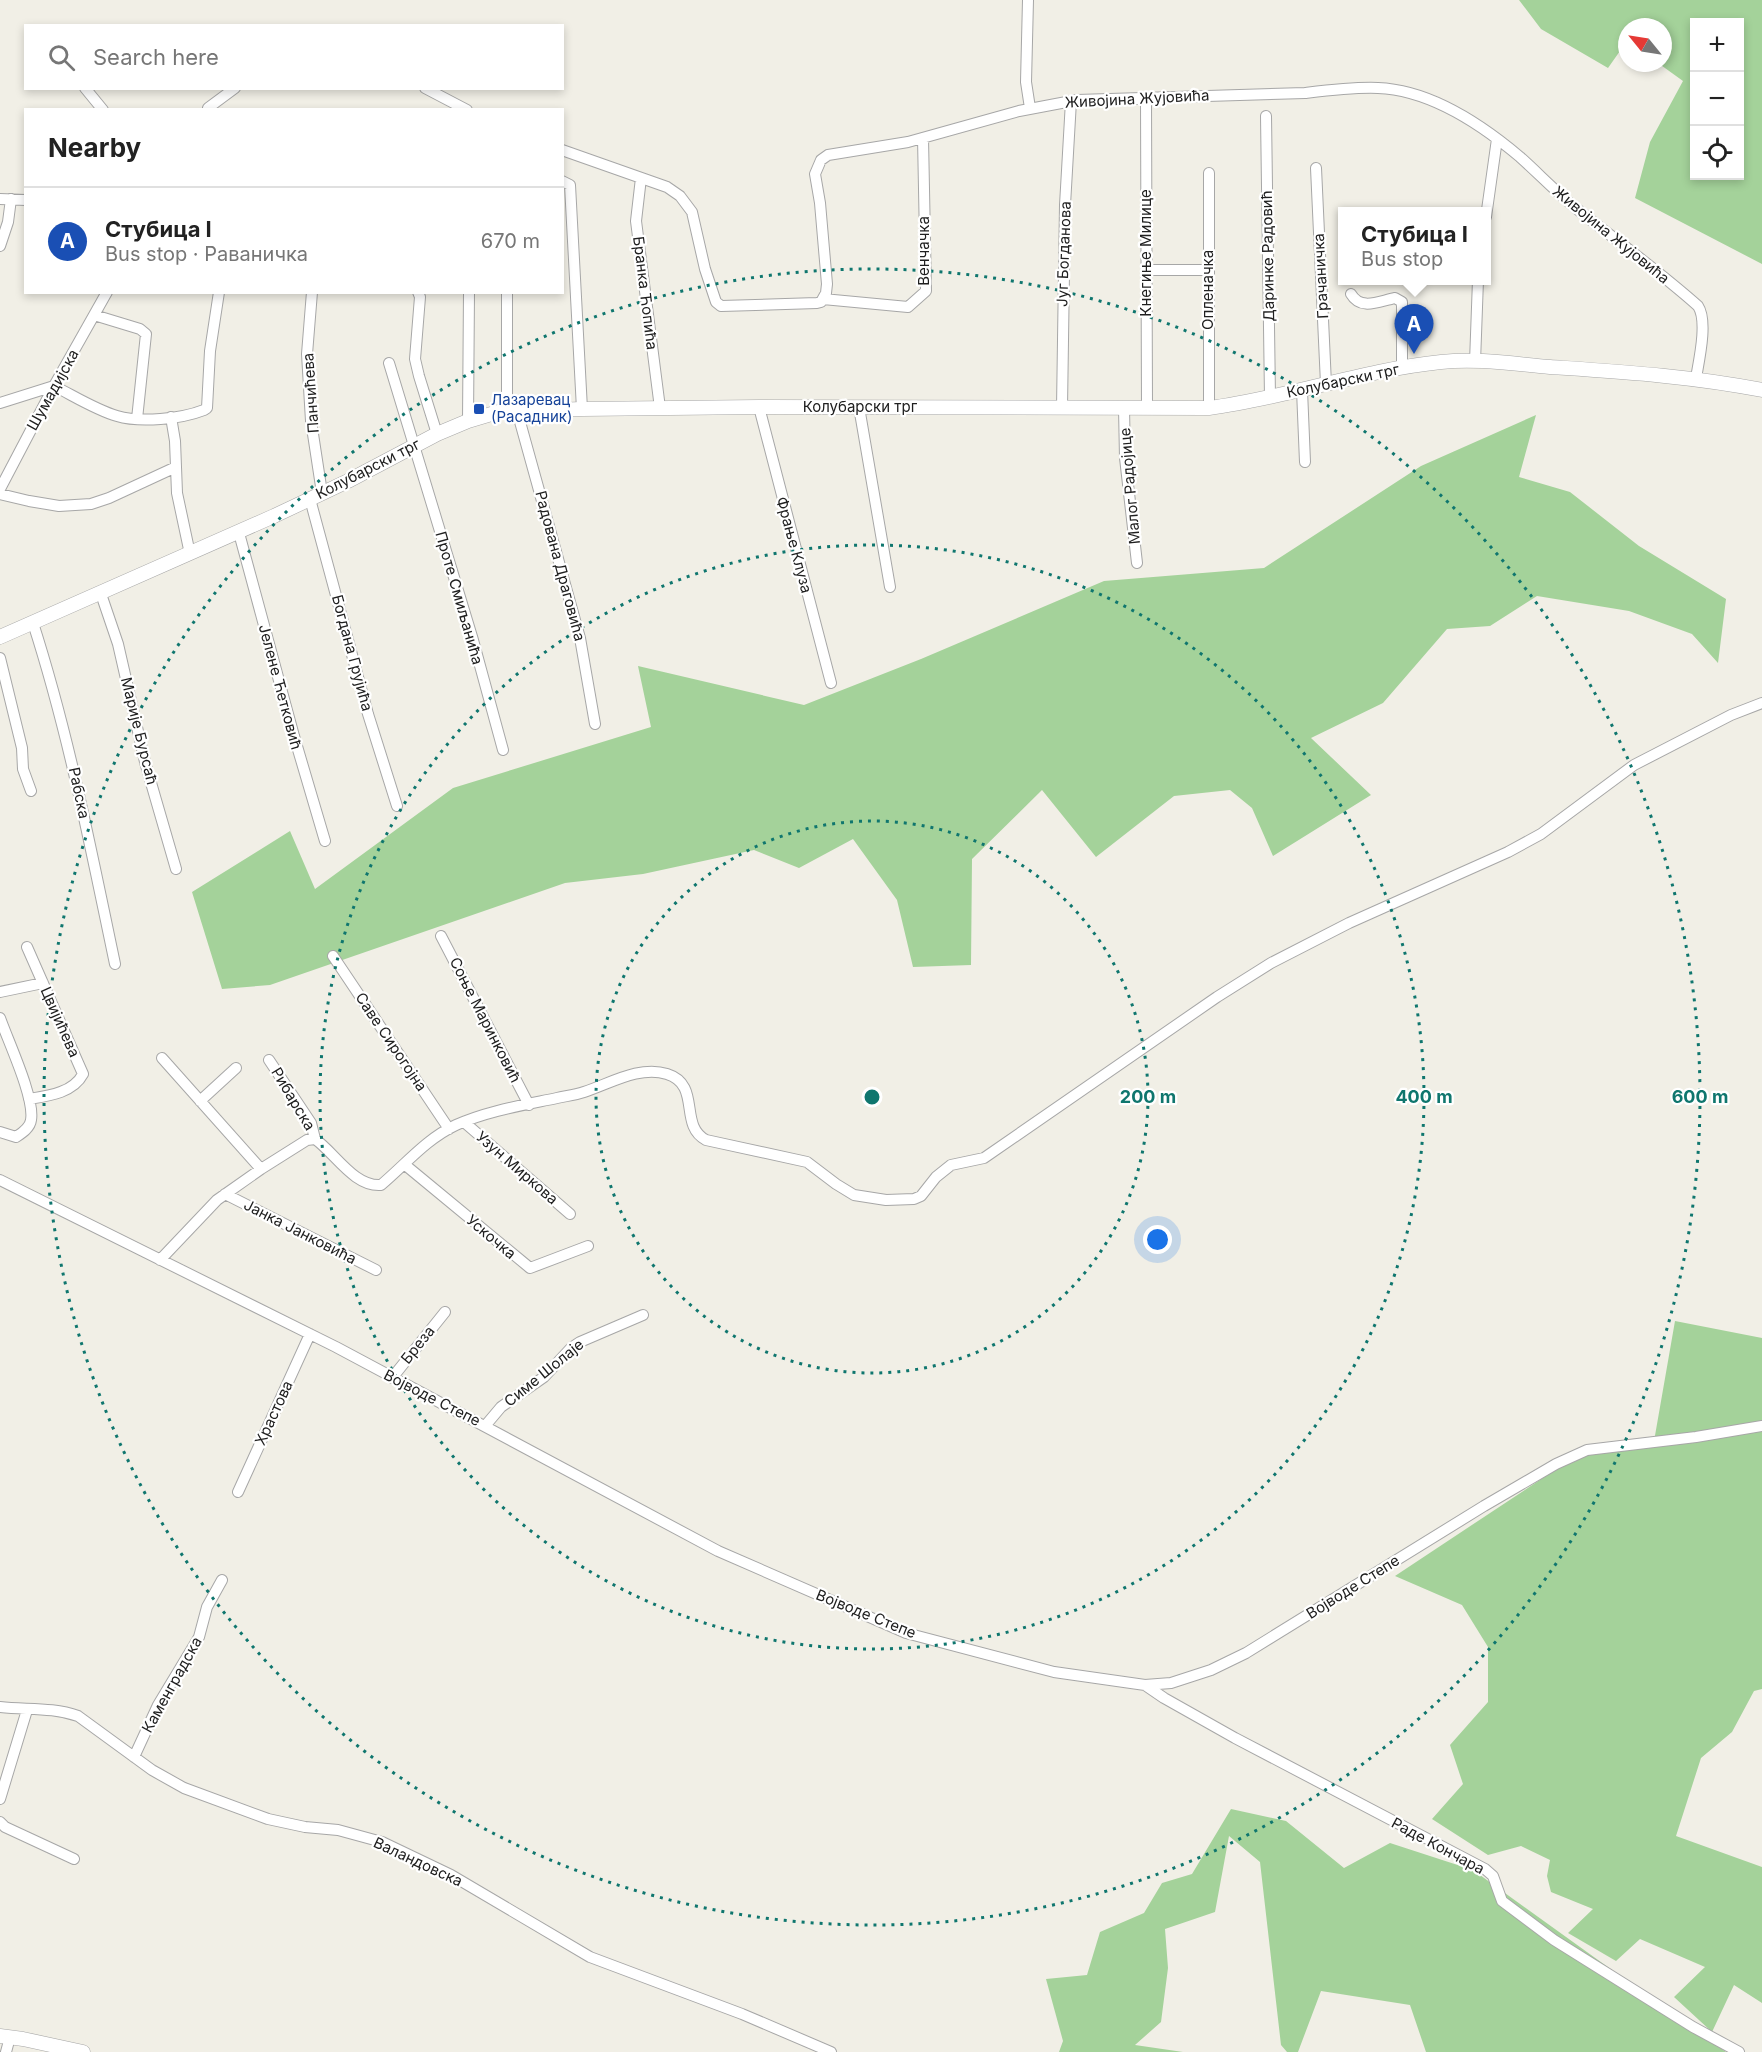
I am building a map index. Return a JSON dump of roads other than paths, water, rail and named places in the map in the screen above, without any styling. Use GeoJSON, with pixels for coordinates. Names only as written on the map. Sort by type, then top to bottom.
{"type":"FeatureCollection","features":[{"type":"Feature","properties":{"kind":"street"},"geometry":{"type":"LineString","coordinates":[[1028,0],[1026,82],[1030,108]]}},
{"type":"Feature","properties":{"kind":"street","name":"Живојина Жујовића"},"geometry":{"type":"LineString","coordinates":[[823,299],[826,293],[826,265],[815,174],[821,160],[828,155],[923,138],[1030,108],[1071,101],[1305,93],[1343,88],[1380,88],[1408,92],[1432,100],[1477,125],[1497,139],[1577,209],[1698,306],[1702,312],[1703,322],[1696,378]]}},
{"type":"Feature","properties":{"kind":"street"},"geometry":{"type":"LineString","coordinates":[[87,90],[101,108]]}},
{"type":"Feature","properties":{"kind":"street"},"geometry":{"type":"LineString","coordinates":[[209,108],[232,90]]}},
{"type":"Feature","properties":{"kind":"street"},"geometry":{"type":"LineString","coordinates":[[429,90],[463,108]]}},
{"type":"Feature","properties":{"kind":"street","name":"Кнегиње Милице"},"geometry":{"type":"LineString","coordinates":[[1146,98],[1147,408]]}},
{"type":"Feature","properties":{"kind":"street","name":"Југ Богданова"},"geometry":{"type":"LineString","coordinates":[[1062,408],[1065,205],[1071,101]]}},
{"type":"Feature","properties":{"kind":"street","name":"Даринке Радовић"},"geometry":{"type":"LineString","coordinates":[[1266,116],[1270,397]]}},
{"type":"Feature","properties":{"kind":"street","name":"Венчачка"},"geometry":{"type":"LineString","coordinates":[[823,299],[908,307],[926,291],[923,138]]}},
{"type":"Feature","properties":{"kind":"street"},"geometry":{"type":"LineString","coordinates":[[1487,207],[1497,139]]}},
{"type":"Feature","properties":{"kind":"street"},"geometry":{"type":"LineString","coordinates":[[564,151],[667,187],[680,195],[692,212],[705,268],[716,302],[721,306],[817,303],[823,299]]}},
{"type":"Feature","properties":{"kind":"street","name":"Грачаничка"},"geometry":{"type":"LineString","coordinates":[[1316,168],[1326,384]]}},
{"type":"Feature","properties":{"kind":"street","name":"Опленачка"},"geometry":{"type":"LineString","coordinates":[[1209,172],[1209,408]]}},
{"type":"Feature","properties":{"kind":"street","name":"Бранка Ћопића"},"geometry":{"type":"LineString","coordinates":[[641,178],[636,221],[660,408]]}},
{"type":"Feature","properties":{"kind":"street"},"geometry":{"type":"LineString","coordinates":[[564,183],[570,186],[582,409]]}},
{"type":"Feature","properties":{"kind":"street"},"geometry":{"type":"LineString","coordinates":[[0,246],[8,222],[5,199],[24,201]]}},
{"type":"Feature","properties":{"kind":"street"},"geometry":{"type":"LineString","coordinates":[[1147,270],[1208,270]]}},
{"type":"Feature","properties":{"kind":"street"},"geometry":{"type":"LineString","coordinates":[[1475,362],[1478,285]]}},
{"type":"Feature","properties":{"kind":"street"},"geometry":{"type":"LineString","coordinates":[[95,294],[97,311],[140,329],[146,334],[137,419]]}},
{"type":"Feature","properties":{"kind":"street","name":"Шумадијска"},"geometry":{"type":"LineString","coordinates":[[0,489],[106,294]]}},
{"type":"Feature","properties":{"kind":"street"},"geometry":{"type":"LineString","coordinates":[[0,403],[54,386],[115,416],[137,419],[171,417],[199,412],[207,408],[210,351],[219,294]]}},
{"type":"Feature","properties":{"kind":"street","name":"Панчићева"},"geometry":{"type":"LineString","coordinates":[[312,294],[307,354],[316,496]]}},
{"type":"Feature","properties":{"kind":"street"},"geometry":{"type":"LineString","coordinates":[[419,294],[415,359],[418,376],[437,434]]}},
{"type":"Feature","properties":{"kind":"street"},"geometry":{"type":"LineString","coordinates":[[468,421],[469,294]]}},
{"type":"Feature","properties":{"kind":"street","name":"Радована Драговића"},"geometry":{"type":"LineString","coordinates":[[507,294],[512,411],[580,638],[594,724]]}},
{"type":"Feature","properties":{"kind":"street"},"geometry":{"type":"LineString","coordinates":[[1351,294],[1357,302],[1363,303],[1377,303],[1395,298],[1399,298],[1402,302],[1402,368]]}},
{"type":"Feature","properties":{"kind":"street","name":"Колубарски трг"},"geometry":{"type":"LineString","coordinates":[[0,638],[238,533],[437,434],[468,421],[512,411],[759,407],[1209,408],[1402,368],[1443,362],[1644,372],[1696,378],[1762,390]]}},
{"type":"Feature","properties":{"kind":"street","name":"Проте Смиљанића"},"geometry":{"type":"LineString","coordinates":[[389,363],[473,640],[503,750]]}},
{"type":"Feature","properties":{"kind":"street"},"geometry":{"type":"LineString","coordinates":[[1302,390],[1305,462]]}},
{"type":"Feature","properties":{"kind":"street","name":"Фрање Клуза"},"geometry":{"type":"LineString","coordinates":[[759,407],[831,683]]}},
{"type":"Feature","properties":{"kind":"street"},"geometry":{"type":"LineString","coordinates":[[860,408],[890,587]]}},
{"type":"Feature","properties":{"kind":"street","name":"Малог Радојице"},"geometry":{"type":"LineString","coordinates":[[1124,408],[1125,458],[1137,563]]}},
{"type":"Feature","properties":{"kind":"street"},"geometry":{"type":"LineString","coordinates":[[171,417],[175,441],[177,493],[190,554]]}},
{"type":"Feature","properties":{"kind":"street"},"geometry":{"type":"LineString","coordinates":[[0,494],[60,506],[91,504],[176,467]]}},
{"type":"Feature","properties":{"kind":"street","name":"Богдана Грујића"},"geometry":{"type":"LineString","coordinates":[[316,496],[369,714],[398,806]]}},
{"type":"Feature","properties":{"kind":"street","name":"Јелене Ћетковић"},"geometry":{"type":"LineString","coordinates":[[238,533],[325,841]]}},
{"type":"Feature","properties":{"kind":"street","name":"Марије Бурсаћ"},"geometry":{"type":"LineString","coordinates":[[101,594],[118,644],[145,762],[176,869]]}},
{"type":"Feature","properties":{"kind":"street","name":"Рабска"},"geometry":{"type":"LineString","coordinates":[[33,623],[47,666],[72,763],[115,964]]}},
{"type":"Feature","properties":{"kind":"street"},"geometry":{"type":"LineString","coordinates":[[0,658],[22,748],[23,769],[31,791]]}},
{"type":"Feature","properties":{"kind":"street"},"geometry":{"type":"LineString","coordinates":[[160,1260],[225,1194],[304,1142],[315,1139],[356,1176],[375,1185],[381,1185],[424,1145],[464,1122],[484,1115],[583,1093],[624,1077],[644,1073],[666,1073],[682,1083],[688,1096],[693,1128],[706,1140],[807,1162],[854,1195],[886,1200],[914,1199],[921,1196],[936,1177],[951,1165],[984,1158],[1271,963],[1349,923],[1508,852],[1541,834],[1634,765],[1731,715],[1762,703]]}},
{"type":"Feature","properties":{"kind":"street","name":"Соње Маринковић"},"geometry":{"type":"LineString","coordinates":[[441,936],[529,1105]]}},
{"type":"Feature","properties":{"kind":"street","name":"Цвијићева"},"geometry":{"type":"LineString","coordinates":[[27,947],[83,1074],[72,1086],[51,1096],[29,1099]]}},
{"type":"Feature","properties":{"kind":"street","name":"Саве Сирогојна"},"geometry":{"type":"LineString","coordinates":[[333,956],[449,1129]]}},
{"type":"Feature","properties":{"kind":"street"},"geometry":{"type":"LineString","coordinates":[[0,993],[43,983]]}},
{"type":"Feature","properties":{"kind":"street"},"geometry":{"type":"LineString","coordinates":[[0,1018],[29,1099],[31,1123],[16,1137],[5,1134],[0,1146]]}},
{"type":"Feature","properties":{"kind":"street"},"geometry":{"type":"LineString","coordinates":[[162,1058],[261,1169]]}},
{"type":"Feature","properties":{"kind":"street","name":"Рибарска"},"geometry":{"type":"LineString","coordinates":[[269,1060],[311,1123],[315,1139]]}},
{"type":"Feature","properties":{"kind":"street"},"geometry":{"type":"LineString","coordinates":[[200,1101],[236,1068]]}},
{"type":"Feature","properties":{"kind":"street","name":"Узун Миркова"},"geometry":{"type":"LineString","coordinates":[[464,1122],[570,1214]]}},
{"type":"Feature","properties":{"kind":"street","name":"Ускочка"},"geometry":{"type":"LineString","coordinates":[[404,1164],[530,1268],[588,1246]]}},
{"type":"Feature","properties":{"kind":"street","name":"Војводе Степе"},"geometry":{"type":"LineString","coordinates":[[0,1180],[310,1334],[718,1551],[906,1633],[1054,1671],[1145,1685],[1171,1683],[1211,1670],[1246,1653],[1484,1506],[1556,1464],[1587,1450],[1696,1437],[1762,1426]]}},
{"type":"Feature","properties":{"kind":"street","name":"Јанка Јанковића"},"geometry":{"type":"LineString","coordinates":[[225,1194],[376,1270]]}},
{"type":"Feature","properties":{"kind":"street","name":"Бреза"},"geometry":{"type":"LineString","coordinates":[[392,1378],[445,1312]]}},
{"type":"Feature","properties":{"kind":"street","name":"Симе Шолаје"},"geometry":{"type":"LineString","coordinates":[[485,1426],[501,1407],[544,1377],[571,1348],[643,1315]]}},
{"type":"Feature","properties":{"kind":"street","name":"Храстова"},"geometry":{"type":"LineString","coordinates":[[238,1492],[310,1334]]}},
{"type":"Feature","properties":{"kind":"street","name":"Каменградска"},"geometry":{"type":"LineString","coordinates":[[134,1757],[158,1705],[199,1637],[207,1607],[222,1580]]}},
{"type":"Feature","properties":{"kind":"street","name":"Раде Кончара"},"geometry":{"type":"LineString","coordinates":[[1145,1685],[1235,1738],[1485,1869],[1493,1876],[1502,1901],[1554,1940],[1693,2027],[1739,2052]]}},
{"type":"Feature","properties":{"kind":"street","name":"Валандовска"},"geometry":{"type":"LineString","coordinates":[[0,1707],[27,1710],[46,1708],[64,1711],[78,1716],[166,1779],[184,1788],[268,1820],[304,1827],[338,1830],[382,1842],[451,1875],[590,1957],[742,2014],[831,2052]]}},
{"type":"Feature","properties":{"kind":"street"},"geometry":{"type":"LineString","coordinates":[[0,1799],[27,1710]]}},
{"type":"Feature","properties":{"kind":"street"},"geometry":{"type":"LineString","coordinates":[[0,1822],[5,1827],[74,1859]]}},
{"type":"Feature","properties":{"kind":"street"},"geometry":{"type":"LineString","coordinates":[[6,2052],[5,2037],[83,2052]]}},
{"type":"Feature","properties":{"kind":"place","name":"Стубица I"},"geometry":{"type":"Point","coordinates":[1414,354]}},
{"type":"Feature","properties":{"kind":"place","name":"Лазаревац (Расадник)"},"geometry":{"type":"Point","coordinates":[479,409]}}]}
